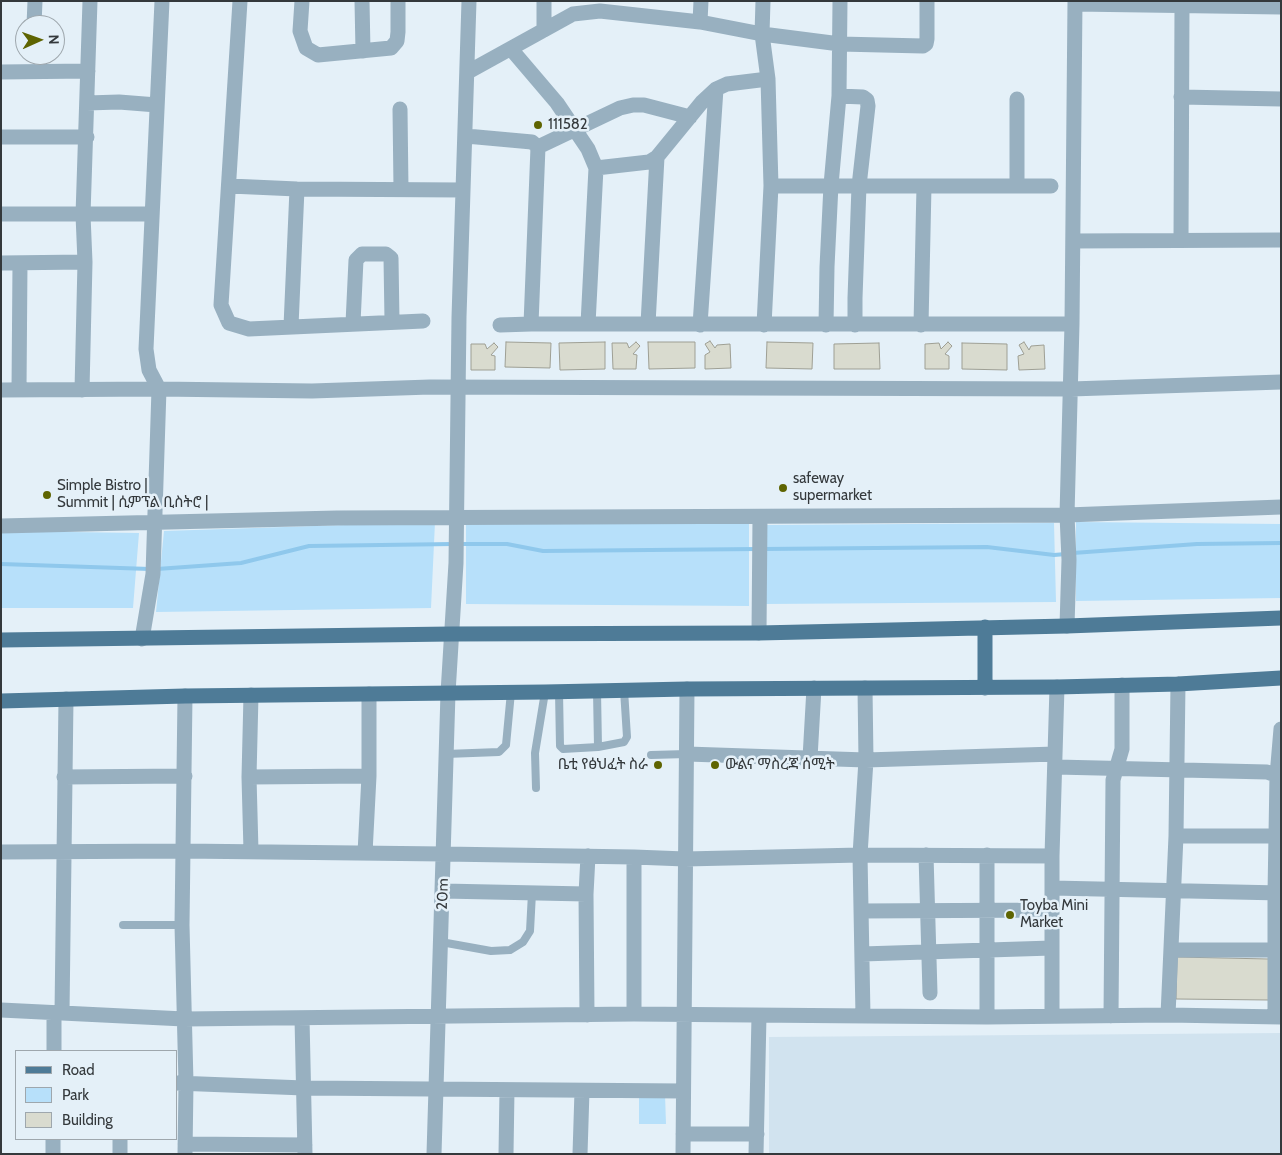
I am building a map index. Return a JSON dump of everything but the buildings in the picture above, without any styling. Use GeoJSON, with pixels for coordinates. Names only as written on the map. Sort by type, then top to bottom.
{"type":"FeatureCollection","features":[{"type":"Feature","properties":{"kind":"main road"},"geometry":{"type":"LineString","coordinates":[[1,640],[451,634],[759,633],[1067,626],[1281,618]]}},
{"type":"Feature","properties":{"kind":"main road"},"geometry":{"type":"LineString","coordinates":[[985,627],[985,688]]}},
{"type":"Feature","properties":{"kind":"main road"},"geometry":{"type":"LineString","coordinates":[[1,701],[185,696],[448,694],[687,689],[1057,687],[1178,684],[1281,678]]}},
{"type":"Feature","properties":{"kind":"street"},"geometry":{"type":"LineString","coordinates":[[34,15],[35,1]]}},
{"type":"Feature","properties":{"kind":"street"},"geometry":{"type":"LineString","coordinates":[[82,390],[85,262],[83,215],[90,1]]}},
{"type":"Feature","properties":{"kind":"street"},"geometry":{"type":"LineString","coordinates":[[142,639],[153,574],[159,389],[149,370],[146,348],[162,1]]}},
{"type":"Feature","properties":{"kind":"street"},"geometry":{"type":"LineString","coordinates":[[240,1],[230,186],[221,305],[229,323],[249,329],[422,321]]}},
{"type":"Feature","properties":{"kind":"street"},"geometry":{"type":"LineString","coordinates":[[302,1],[300,31],[306,48],[318,55],[391,48],[397,41],[398,1]]}},
{"type":"Feature","properties":{"kind":"street"},"geometry":{"type":"LineString","coordinates":[[362,1],[362,51]]}},
{"type":"Feature","properties":{"kind":"street","name":"20m"},"geometry":{"type":"LineString","coordinates":[[434,1154],[448,694],[456,563],[458,388],[469,1]]}},
{"type":"Feature","properties":{"kind":"street"},"geometry":{"type":"LineString","coordinates":[[544,1],[544,30]]}},
{"type":"Feature","properties":{"kind":"street"},"geometry":{"type":"LineString","coordinates":[[700,22],[701,1]]}},
{"type":"Feature","properties":{"kind":"street"},"geometry":{"type":"LineString","coordinates":[[763,1],[762,34],[768,79],[771,186],[764,325]]}},
{"type":"Feature","properties":{"kind":"street"},"geometry":{"type":"LineString","coordinates":[[826,325],[831,185],[839,96],[840,1]]}},
{"type":"Feature","properties":{"kind":"street"},"geometry":{"type":"LineString","coordinates":[[468,72],[573,14],[600,6],[762,34],[840,44],[923,46],[926,44],[927,39],[928,1]]}},
{"type":"Feature","properties":{"kind":"street"},"geometry":{"type":"LineString","coordinates":[[1067,626],[1075,3],[1281,7]]}},
{"type":"Feature","properties":{"kind":"street"},"geometry":{"type":"LineString","coordinates":[[1181,240],[1182,6]]}},
{"type":"Feature","properties":{"kind":"street"},"geometry":{"type":"LineString","coordinates":[[510,49],[557,103],[588,149],[596,168],[588,324]]}},
{"type":"Feature","properties":{"kind":"street"},"geometry":{"type":"LineString","coordinates":[[1,72],[25,65]]}},
{"type":"Feature","properties":{"kind":"street"},"geometry":{"type":"LineString","coordinates":[[46,65],[88,71]]}},
{"type":"Feature","properties":{"kind":"street"},"geometry":{"type":"LineString","coordinates":[[596,168],[649,162],[657,157],[716,89],[727,84],[768,79]]}},
{"type":"Feature","properties":{"kind":"street"},"geometry":{"type":"LineString","coordinates":[[700,324],[716,89]]}},
{"type":"Feature","properties":{"kind":"street"},"geometry":{"type":"LineString","coordinates":[[839,96],[863,97],[867,100],[868,106],[859,186],[854,298],[855,325]]}},
{"type":"Feature","properties":{"kind":"street"},"geometry":{"type":"LineString","coordinates":[[1181,97],[1281,99]]}},
{"type":"Feature","properties":{"kind":"street"},"geometry":{"type":"LineString","coordinates":[[1017,99],[1017,186]]}},
{"type":"Feature","properties":{"kind":"street"},"geometry":{"type":"LineString","coordinates":[[88,103],[119,102],[157,105]]}},
{"type":"Feature","properties":{"kind":"street"},"geometry":{"type":"LineString","coordinates":[[538,147],[620,108],[632,105],[644,105],[690,118]]}},
{"type":"Feature","properties":{"kind":"street"},"geometry":{"type":"LineString","coordinates":[[400,109],[401,189]]}},
{"type":"Feature","properties":{"kind":"street"},"geometry":{"type":"LineString","coordinates":[[466,136],[532,142],[538,147]]}},
{"type":"Feature","properties":{"kind":"street"},"geometry":{"type":"LineString","coordinates":[[1,137],[87,137]]}},
{"type":"Feature","properties":{"kind":"street"},"geometry":{"type":"LineString","coordinates":[[531,324],[538,147]]}},
{"type":"Feature","properties":{"kind":"street"},"geometry":{"type":"LineString","coordinates":[[648,324],[657,157]]}},
{"type":"Feature","properties":{"kind":"street"},"geometry":{"type":"LineString","coordinates":[[230,186],[297,189],[463,190]]}},
{"type":"Feature","properties":{"kind":"street"},"geometry":{"type":"LineString","coordinates":[[771,186],[1051,186]]}},
{"type":"Feature","properties":{"kind":"street"},"geometry":{"type":"LineString","coordinates":[[921,325],[924,186]]}},
{"type":"Feature","properties":{"kind":"street"},"geometry":{"type":"LineString","coordinates":[[291,326],[297,189]]}},
{"type":"Feature","properties":{"kind":"street"},"geometry":{"type":"LineString","coordinates":[[1,214],[151,214]]}},
{"type":"Feature","properties":{"kind":"street"},"geometry":{"type":"LineString","coordinates":[[1073,241],[1281,240]]}},
{"type":"Feature","properties":{"kind":"street"},"geometry":{"type":"LineString","coordinates":[[353,323],[356,260],[362,254],[386,254],[391,258],[392,321]]}},
{"type":"Feature","properties":{"kind":"street"},"geometry":{"type":"LineString","coordinates":[[1,263],[85,262]]}},
{"type":"Feature","properties":{"kind":"street"},"geometry":{"type":"LineString","coordinates":[[19,390],[20,263]]}},
{"type":"Feature","properties":{"kind":"street"},"geometry":{"type":"LineString","coordinates":[[500,325],[1072,324]]}},
{"type":"Feature","properties":{"kind":"street"},"geometry":{"type":"LineString","coordinates":[[1,390],[159,389],[312,391],[430,387],[1071,389],[1281,382]]}},
{"type":"Feature","properties":{"kind":"street"},"geometry":{"type":"LineString","coordinates":[[1,526],[337,518],[1067,515],[1281,507]]}},
{"type":"Feature","properties":{"kind":"street"},"geometry":{"type":"LineString","coordinates":[[759,633],[760,517]]}},
{"type":"Feature","properties":{"kind":"street"},"geometry":{"type":"LineString","coordinates":[[1168,1015],[1178,771],[1178,684]]}},
{"type":"Feature","properties":{"kind":"street"},"geometry":{"type":"LineString","coordinates":[[1111,1016],[1113,780],[1122,749],[1122,685]]}},
{"type":"Feature","properties":{"kind":"street"},"geometry":{"type":"LineString","coordinates":[[1052,1016],[1052,856],[1057,687]]}},
{"type":"Feature","properties":{"kind":"street"},"geometry":{"type":"LineString","coordinates":[[810,758],[814,688]]}},
{"type":"Feature","properties":{"kind":"street"},"geometry":{"type":"LineString","coordinates":[[863,1016],[860,856],[866,760],[865,688]]}},
{"type":"Feature","properties":{"kind":"street"},"geometry":{"type":"LineString","coordinates":[[683,1154],[687,689]]}},
{"type":"Feature","properties":{"kind":"street"},"geometry":{"type":"LineString","coordinates":[[365,853],[369,694]]}},
{"type":"Feature","properties":{"kind":"street"},"geometry":{"type":"LineString","coordinates":[[251,695],[249,777],[251,851]]}},
{"type":"Feature","properties":{"kind":"street"},"geometry":{"type":"LineString","coordinates":[[185,696],[182,925],[184,1019],[181,1084],[185,1149],[305,1149],[302,1018]]}},
{"type":"Feature","properties":{"kind":"street"},"geometry":{"type":"LineString","coordinates":[[54,1050],[58,1014],[64,852],[66,699]]}},
{"type":"Feature","properties":{"kind":"street"},"geometry":{"type":"LineString","coordinates":[[1,1010],[184,1019],[438,1018],[634,1014],[1278,1017],[1275,950],[1278,892],[1276,836],[1281,729]]}},
{"type":"Feature","properties":{"kind":"street"},"geometry":{"type":"LineString","coordinates":[[687,754],[866,760],[1055,761],[1117,768],[1267,772],[1279,776]]}},
{"type":"Feature","properties":{"kind":"street"},"geometry":{"type":"LineString","coordinates":[[64,777],[184,776]]}},
{"type":"Feature","properties":{"kind":"street"},"geometry":{"type":"LineString","coordinates":[[249,777],[368,776]]}},
{"type":"Feature","properties":{"kind":"street"},"geometry":{"type":"LineString","coordinates":[[1176,836],[1276,836]]}},
{"type":"Feature","properties":{"kind":"street"},"geometry":{"type":"LineString","coordinates":[[1,852],[251,851],[588,856],[685,860],[860,856],[1052,856]]}},
{"type":"Feature","properties":{"kind":"street"},"geometry":{"type":"LineString","coordinates":[[587,1015],[586,894],[588,856]]}},
{"type":"Feature","properties":{"kind":"street"},"geometry":{"type":"LineString","coordinates":[[926,856],[930,993]]}},
{"type":"Feature","properties":{"kind":"street"},"geometry":{"type":"LineString","coordinates":[[987,856],[987,1017]]}},
{"type":"Feature","properties":{"kind":"street"},"geometry":{"type":"LineString","coordinates":[[634,857],[634,1014]]}},
{"type":"Feature","properties":{"kind":"street"},"geometry":{"type":"LineString","coordinates":[[1052,888],[1278,892]]}},
{"type":"Feature","properties":{"kind":"street"},"geometry":{"type":"LineString","coordinates":[[443,890],[586,894]]}},
{"type":"Feature","properties":{"kind":"street"},"geometry":{"type":"LineString","coordinates":[[861,911],[1052,910]]}},
{"type":"Feature","properties":{"kind":"street"},"geometry":{"type":"LineString","coordinates":[[862,954],[1052,948]]}},
{"type":"Feature","properties":{"kind":"street"},"geometry":{"type":"LineString","coordinates":[[1172,950],[1275,950]]}},
{"type":"Feature","properties":{"kind":"street"},"geometry":{"type":"LineString","coordinates":[[756,1154],[759,1016]]}},
{"type":"Feature","properties":{"kind":"street"},"geometry":{"type":"LineString","coordinates":[[181,1084],[436,1090],[683,1091]]}},
{"type":"Feature","properties":{"kind":"street"},"geometry":{"type":"LineString","coordinates":[[506,1154],[507,1090]]}},
{"type":"Feature","properties":{"kind":"street"},"geometry":{"type":"LineString","coordinates":[[580,1154],[582,1091]]}},
{"type":"Feature","properties":{"kind":"street"},"geometry":{"type":"LineString","coordinates":[[683,1134],[757,1134]]}},
{"type":"Feature","properties":{"kind":"street"},"geometry":{"type":"LineString","coordinates":[[53,1140],[53,1154]]}},
{"type":"Feature","properties":{"kind":"street"},"geometry":{"type":"LineString","coordinates":[[120,1140],[120,1154]]}},
{"type":"Feature","properties":{"kind":"lane"},"geometry":{"type":"LineString","coordinates":[[552,692],[560,746],[563,750],[598,747],[624,742],[627,737],[624,690]]}},
{"type":"Feature","properties":{"kind":"lane"},"geometry":{"type":"LineString","coordinates":[[597,691],[598,747]]}},
{"type":"Feature","properties":{"kind":"lane"},"geometry":{"type":"LineString","coordinates":[[446,754],[499,752],[506,745],[511,692]]}},
{"type":"Feature","properties":{"kind":"lane"},"geometry":{"type":"LineString","coordinates":[[536,788],[535,753],[552,692]]}},
{"type":"Feature","properties":{"kind":"lane"},"geometry":{"type":"LineString","coordinates":[[651,756],[687,754]]}},
{"type":"Feature","properties":{"kind":"lane"},"geometry":{"type":"LineString","coordinates":[[441,942],[491,951],[510,950],[524,942],[530,931],[532,893]]}},
{"type":"Feature","properties":{"kind":"lane"},"geometry":{"type":"LineString","coordinates":[[123,925],[182,925]]}},
{"type":"Feature","properties":{"kind":"shaded area"},"geometry":{"type":"Polygon","coordinates":[[[1281,1033],[1281,1154],[769,1154],[769,1037],[1281,1033]]]}},
{"type":"Feature","properties":{"kind":"green space"},"geometry":{"type":"Polygon","coordinates":[[[466,521],[749,521],[749,606],[466,604],[466,521]]]}},
{"type":"Feature","properties":{"kind":"green space"},"geometry":{"type":"Polygon","coordinates":[[[435,522],[431,608],[156,612],[164,531],[435,522]]]}},
{"type":"Feature","properties":{"kind":"green space"},"geometry":{"type":"Polygon","coordinates":[[[1076,522],[1281,524],[1281,598],[1076,601],[1076,522]]]}},
{"type":"Feature","properties":{"kind":"green space"},"geometry":{"type":"Polygon","coordinates":[[[1054,523],[1056,602],[764,604],[765,525],[1054,523]]]}},
{"type":"Feature","properties":{"kind":"green space"},"geometry":{"type":"Polygon","coordinates":[[[1,531],[139,533],[133,608],[1,608],[1,531]]]}},
{"type":"Feature","properties":{"kind":"green space"},"geometry":{"type":"Polygon","coordinates":[[[639,1094],[665,1094],[666,1124],[639,1124],[639,1094]]]}},
{"type":"Feature","properties":{"kind":"waterway"},"geometry":{"type":"LineString","coordinates":[[1073,553],[1197,544],[1281,543]]}},
{"type":"Feature","properties":{"kind":"waterway"},"geometry":{"type":"LineString","coordinates":[[157,569],[241,563],[309,546],[453,544]]}},
{"type":"Feature","properties":{"kind":"waterway"},"geometry":{"type":"LineString","coordinates":[[460,544],[507,544],[543,551],[757,549]]}},
{"type":"Feature","properties":{"kind":"waterway"},"geometry":{"type":"LineString","coordinates":[[764,549],[987,547],[1054,555],[1066,554]]}},
{"type":"Feature","properties":{"kind":"waterway"},"geometry":{"type":"LineString","coordinates":[[1,564],[150,569]]}},
{"type":"Feature","properties":{"kind":"place","name":"111582"},"geometry":{"type":"Point","coordinates":[538,125]}},
{"type":"Feature","properties":{"kind":"place","name":"safeway supermarket"},"geometry":{"type":"Point","coordinates":[783,488]}},
{"type":"Feature","properties":{"kind":"place","name":"Simple Bistro | Summit | ሲምፕል ቢስትሮ |"},"geometry":{"type":"Point","coordinates":[47,495]}},
{"type":"Feature","properties":{"kind":"place","name":"ቤቲ የፅህፈት ስራ"},"geometry":{"type":"Point","coordinates":[658,765]}},
{"type":"Feature","properties":{"kind":"place","name":"ውልና ማስረጃ ሰሚት"},"geometry":{"type":"Point","coordinates":[715,765]}},
{"type":"Feature","properties":{"kind":"place","name":"Toyba Mini Market"},"geometry":{"type":"Point","coordinates":[1010,915]}}]}
